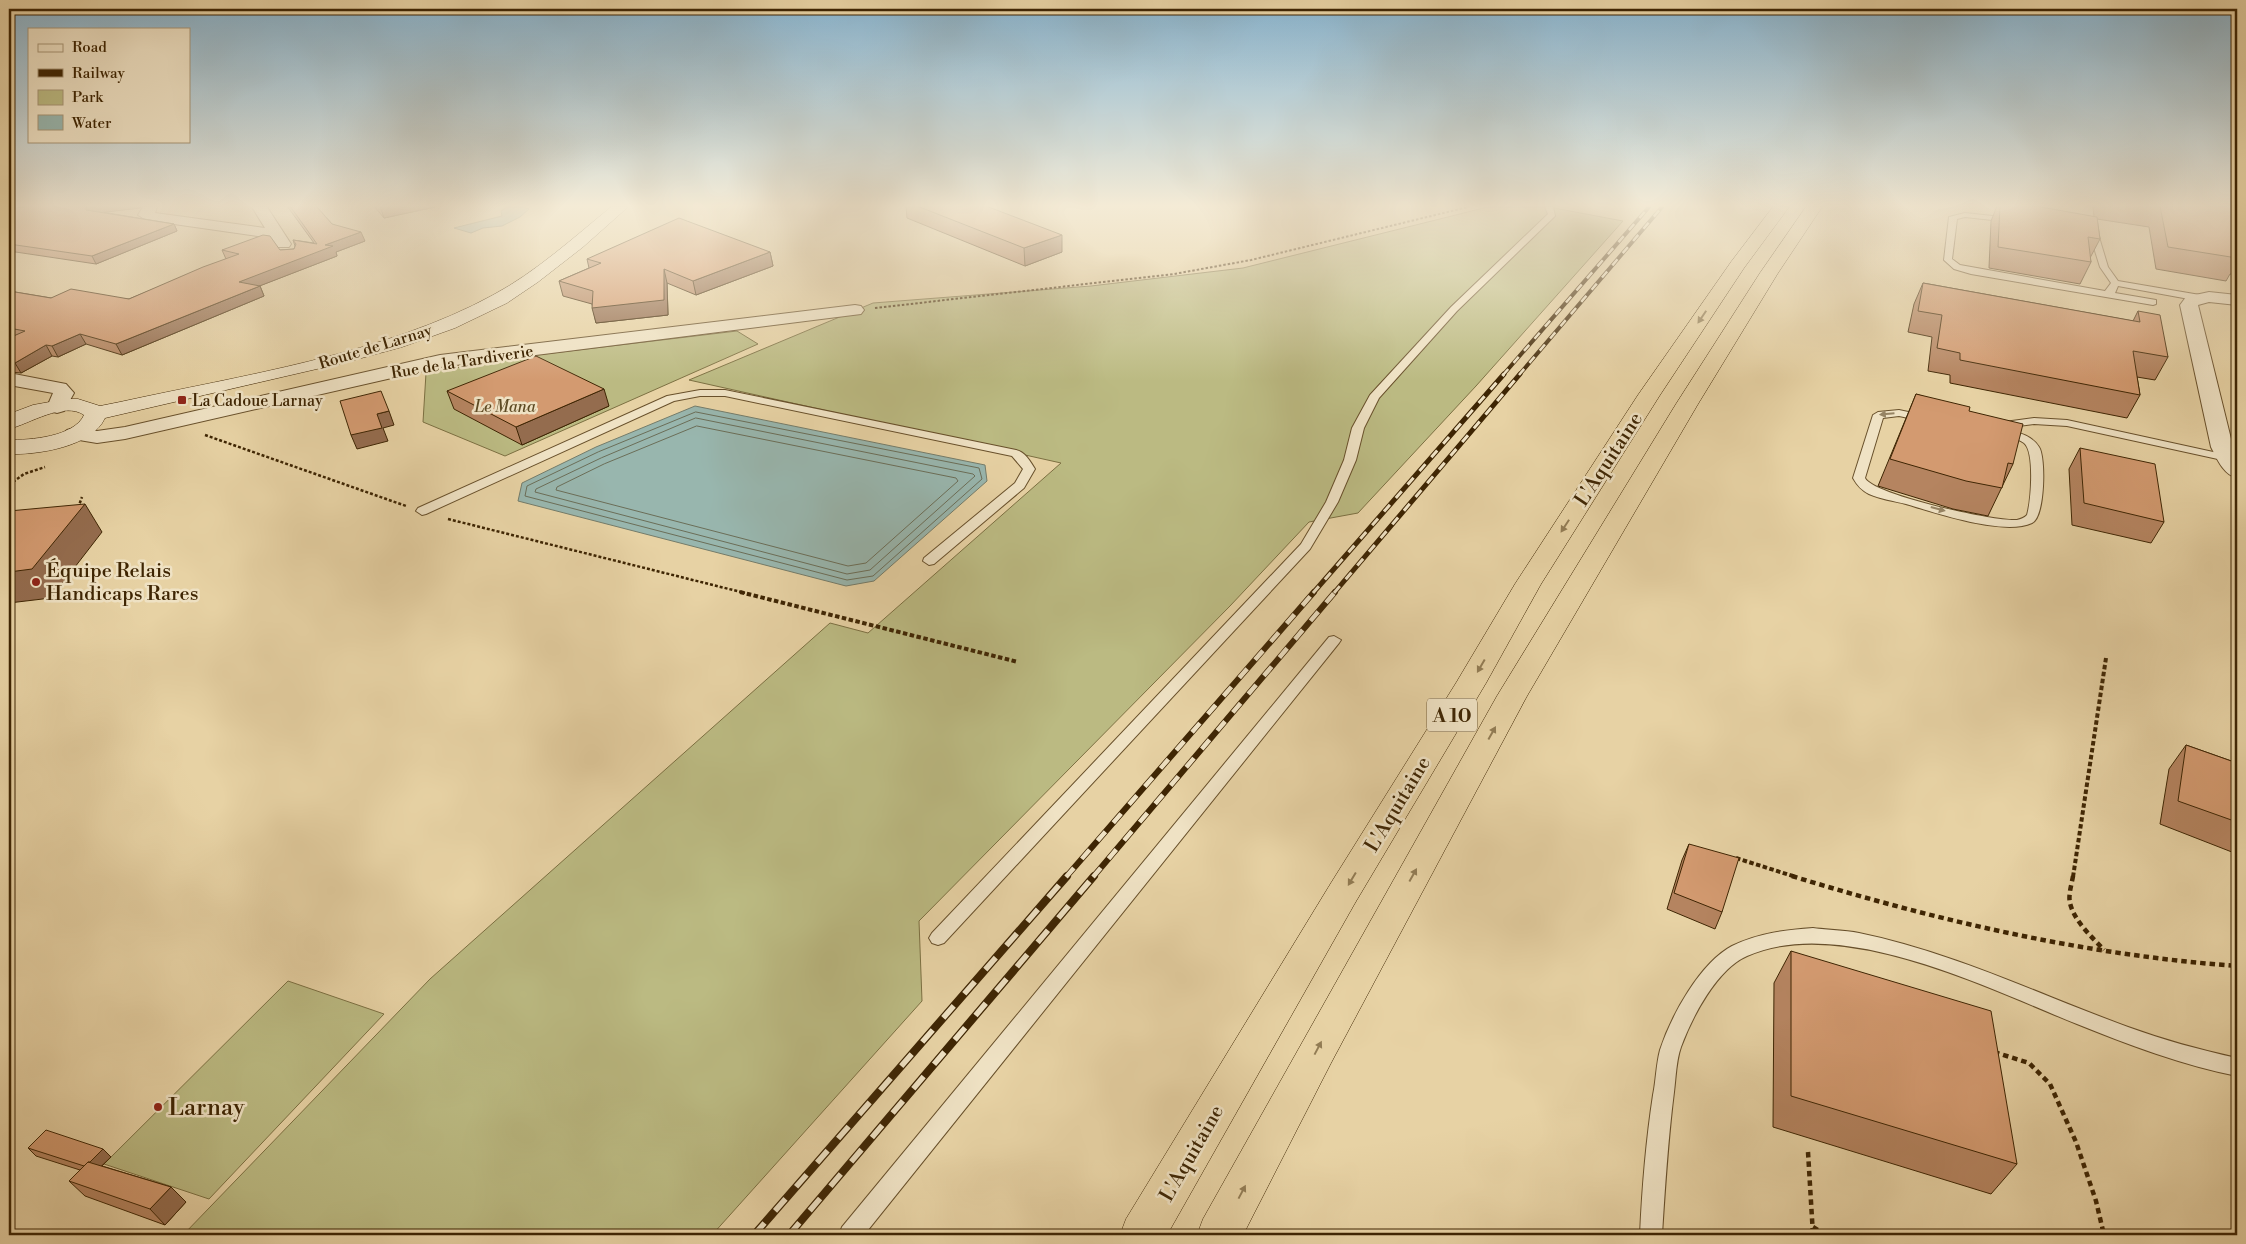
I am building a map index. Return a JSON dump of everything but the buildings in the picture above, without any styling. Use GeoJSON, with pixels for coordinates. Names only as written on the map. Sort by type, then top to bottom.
{"type":"FeatureCollection","features":[{"type":"Feature","properties":{"kind":"highway","name":"L'Aquitaine"},"geometry":{"type":"LineString","coordinates":[[1142,1235],[1343,893],[1471,683],[1528,584],[1660,379],[1739,265]]}},
{"type":"Feature","properties":{"kind":"highway","name":"L'Aquitaine"},"geometry":{"type":"LineString","coordinates":[[1220,1235],[1317,1051],[1512,696],[1774,265]]}},
{"type":"Feature","properties":{"kind":"street","name":"Route de Larnay"},"geometry":{"type":"LineString","coordinates":[[96,413],[359,354],[426,332],[466,316],[502,298],[547,265]]}},
{"type":"Feature","properties":{"kind":"street"},"geometry":{"type":"LineString","coordinates":[[2232,465],[2194,302],[2237,300]]}},
{"type":"Feature","properties":{"kind":"street","name":"Rue de la Tardiverie"},"geometry":{"type":"LineString","coordinates":[[74,434],[96,437],[125,432],[440,361],[855,310]]}},
{"type":"Feature","properties":{"kind":"street"},"geometry":{"type":"LineString","coordinates":[[9,379],[59,388],[64,394],[57,407]]}},
{"type":"Feature","properties":{"kind":"street"},"geometry":{"type":"LineString","coordinates":[[9,422],[26,414],[57,407],[84,406],[96,413],[91,423],[74,434],[45,444],[9,447]]}},
{"type":"Feature","properties":{"kind":"lane"},"geometry":{"type":"LineString","coordinates":[[938,938],[1306,546],[1332,502],[1350,460],[1358,428],[1374,397],[1454,309],[1501,265]]}},
{"type":"Feature","properties":{"kind":"lane"},"geometry":{"type":"LineString","coordinates":[[1954,265],[1971,271],[2153,302]]}},
{"type":"Feature","properties":{"kind":"lane"},"geometry":{"type":"LineString","coordinates":[[2103,265],[2115,283],[2194,302]]}},
{"type":"Feature","properties":{"kind":"lane"},"geometry":{"type":"LineString","coordinates":[[2108,294],[2112,291],[2115,283]]}},
{"type":"Feature","properties":{"kind":"lane"},"geometry":{"type":"LineString","coordinates":[[422,511],[671,398],[700,393],[725,393],[1016,453],[1026,462],[1029,469],[1020,485],[929,561]]}},
{"type":"Feature","properties":{"kind":"lane"},"geometry":{"type":"LineString","coordinates":[[1936,421],[1899,413],[1878,415],[1859,478],[1862,484],[1873,491],[1998,524],[2023,523],[2030,520],[2036,511],[2033,430],[2036,426],[2058,422]]}},
{"type":"Feature","properties":{"kind":"lane"},"geometry":{"type":"LineString","coordinates":[[2035,449],[2031,442],[2023,438],[1987,426],[2034,421],[2058,422],[2095,428],[2232,465]]}},
{"type":"Feature","properties":{"kind":"lane"},"geometry":{"type":"LineString","coordinates":[[850,1235],[1334,640]]}},
{"type":"Feature","properties":{"kind":"lane"},"geometry":{"type":"LineString","coordinates":[[1651,1235],[1661,1106],[1670,1049],[1696,997],[1717,966],[1740,950],[1772,938],[1808,935],[1860,942],[1910,954],[2004,985],[2063,1010],[2140,1038],[2213,1062],[2237,1067]]}},
{"type":"Feature","properties":{"kind":"path"},"geometry":{"type":"LineString","coordinates":[[855,310],[1174,274],[1223,265]]}},
{"type":"Feature","properties":{"kind":"path"},"geometry":{"type":"LineString","coordinates":[[201,434],[224,444],[475,527],[1018,662]]}},
{"type":"Feature","properties":{"kind":"path"},"geometry":{"type":"LineString","coordinates":[[75,515],[82,497]]}},
{"type":"Feature","properties":{"kind":"path"},"geometry":{"type":"LineString","coordinates":[[2104,950],[2082,927],[2069,901],[2106,658]]}},
{"type":"Feature","properties":{"kind":"path"},"geometry":{"type":"LineString","coordinates":[[1733,857],[1934,917],[2016,936],[2153,958],[2237,966]]}},
{"type":"Feature","properties":{"kind":"path"},"geometry":{"type":"LineString","coordinates":[[1986,1050],[2029,1064],[2050,1084],[2076,1142],[2096,1201],[2104,1235]]}},
{"type":"Feature","properties":{"kind":"path"},"geometry":{"type":"LineString","coordinates":[[1808,1152],[1813,1235]]}},
{"type":"Feature","properties":{"kind":"path"},"geometry":{"type":"LineString","coordinates":[[1813,1227],[1826,1235]]}},
{"type":"Feature","properties":{"kind":"green space"},"geometry":{"type":"Polygon","coordinates":[[[1255,265],[1584,265],[1476,386],[1358,513],[1309,522],[1230,606],[919,921],[922,1001],[712,1235],[183,1235],[430,979],[830,623],[868,633],[1061,463],[689,380],[873,303],[1091,286],[1255,265]]]}},
{"type":"Feature","properties":{"kind":"green space","name":"Le Mana"},"geometry":{"type":"Polygon","coordinates":[[[737,331],[758,344],[505,456],[423,422],[426,373],[519,357],[737,331]]]}},
{"type":"Feature","properties":{"kind":"green space"},"geometry":{"type":"Polygon","coordinates":[[[288,981],[384,1014],[209,1199],[104,1164],[288,981]]]}},
{"type":"Feature","properties":{"kind":"water"},"geometry":{"type":"Polygon","coordinates":[[[695,406],[985,465],[987,481],[874,581],[846,586],[518,501],[522,483],[596,447],[695,406]]]}},
{"type":"Feature","properties":{"kind":"railway"},"geometry":{"type":"LineString","coordinates":[[1503,375],[1599,265]]}},
{"type":"Feature","properties":{"kind":"railway"},"geometry":{"type":"LineString","coordinates":[[1519,375],[1613,265]]}},
{"type":"Feature","properties":{"kind":"railway"},"geometry":{"type":"LineString","coordinates":[[1313,593],[1504,374]]}},
{"type":"Feature","properties":{"kind":"railway"},"geometry":{"type":"LineString","coordinates":[[1334,593],[1520,374]]}},
{"type":"Feature","properties":{"kind":"railway"},"geometry":{"type":"LineString","coordinates":[[1066,877],[1314,592]]}},
{"type":"Feature","properties":{"kind":"railway"},"geometry":{"type":"LineString","coordinates":[[1093,877],[1335,592]]}},
{"type":"Feature","properties":{"kind":"railway"},"geometry":{"type":"LineString","coordinates":[[754,1235],[1067,876]]}},
{"type":"Feature","properties":{"kind":"railway"},"geometry":{"type":"LineString","coordinates":[[789,1235],[1094,876]]}},
{"type":"Feature","properties":{"kind":"place","name":"La Cadoue Larnay"},"geometry":{"type":"Point","coordinates":[182,400]}},
{"type":"Feature","properties":{"kind":"place","name":"Équipe Relais Handicaps Rares"},"geometry":{"type":"Point","coordinates":[36,582]}},
{"type":"Feature","properties":{"kind":"place","name":"Larnay"},"geometry":{"type":"Point","coordinates":[158,1107]}}]}
